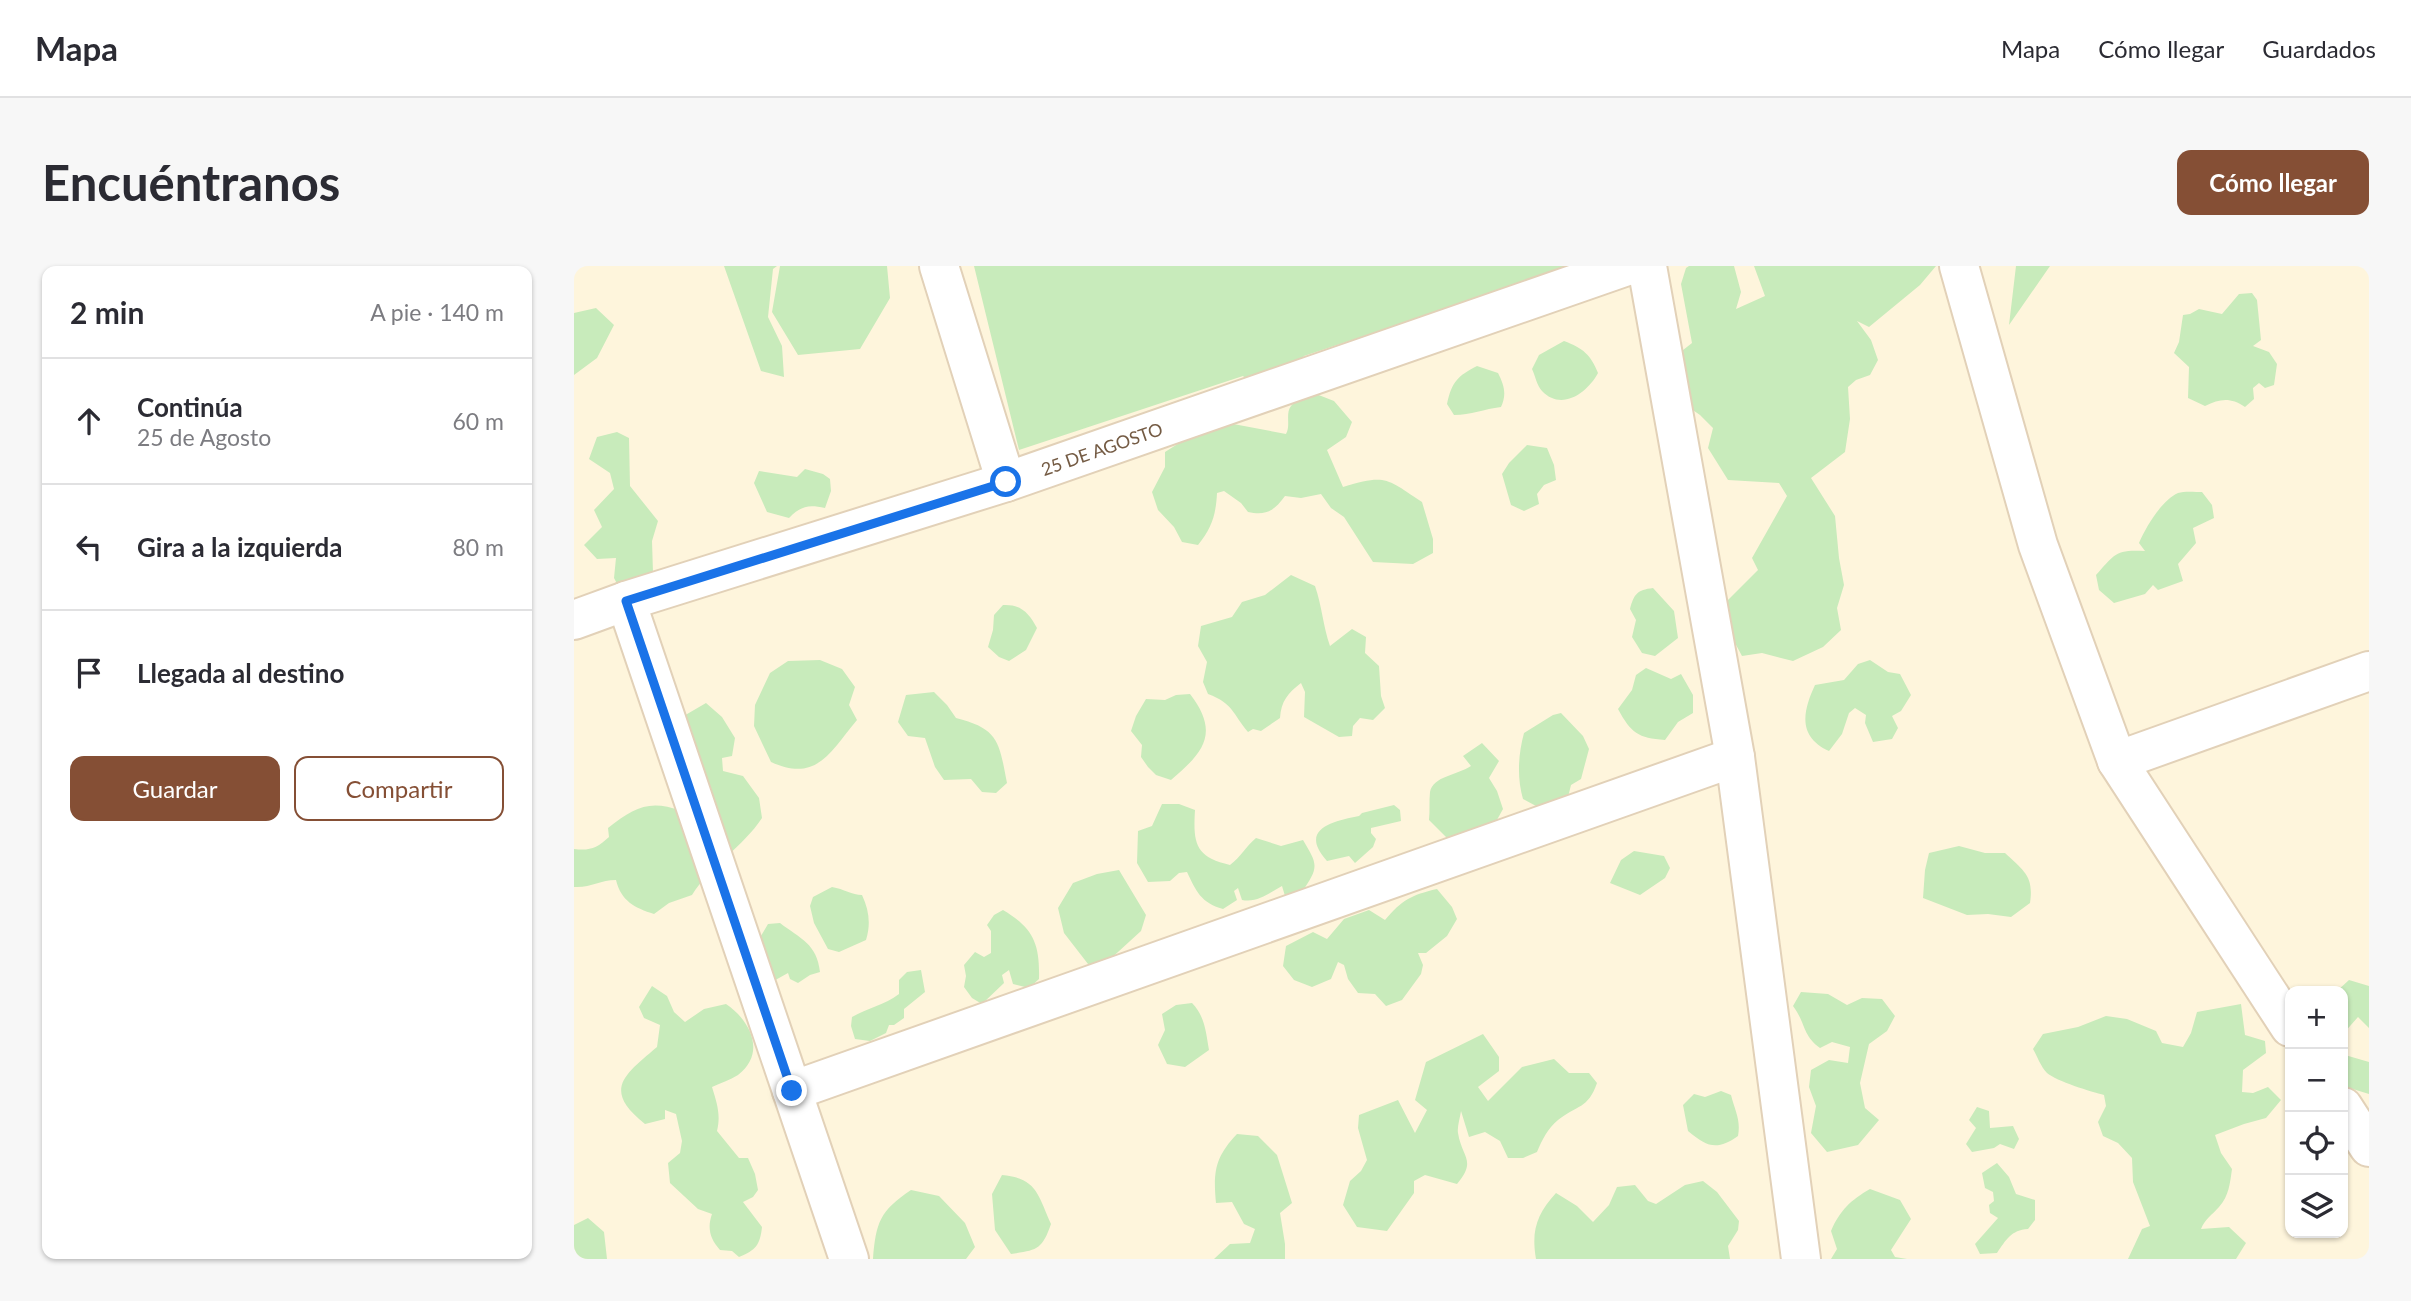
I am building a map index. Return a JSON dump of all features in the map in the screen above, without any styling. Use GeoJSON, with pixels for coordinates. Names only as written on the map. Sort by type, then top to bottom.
{"type":"FeatureCollection","features":[{"type":"Feature","properties":{"kind":"street"},"geometry":{"type":"LineString","coordinates":[[939,266],[1006,482]]}},
{"type":"Feature","properties":{"kind":"street","name":"25 DE AGOSTO"},"geometry":{"type":"LineString","coordinates":[[574,620],[626,601],[1006,482],[1627,266]]}},
{"type":"Feature","properties":{"kind":"street"},"geometry":{"type":"LineString","coordinates":[[1647,266],[1735,757],[1801,1259]]}},
{"type":"Feature","properties":{"kind":"street"},"geometry":{"type":"LineString","coordinates":[[1959,266],[2038,545],[2117,761],[2285,1019]]}},
{"type":"Feature","properties":{"kind":"street"},"geometry":{"type":"LineString","coordinates":[[626,601],[849,1259]]}},
{"type":"Feature","properties":{"kind":"street"},"geometry":{"type":"LineString","coordinates":[[2117,761],[2369,671]]}},
{"type":"Feature","properties":{"kind":"street"},"geometry":{"type":"LineString","coordinates":[[792,1091],[1735,757]]}},
{"type":"Feature","properties":{"kind":"street"},"geometry":{"type":"LineString","coordinates":[[2346,1112],[2369,1147]]}},
{"type":"Feature","properties":{"kind":"green space"},"geometry":{"type":"Polygon","coordinates":[[[724,266],[777,266],[773,269],[768,317],[782,346],[784,377],[761,371],[724,266]]]}},
{"type":"Feature","properties":{"kind":"green space"},"geometry":{"type":"Polygon","coordinates":[[[780,266],[887,266],[890,298],[860,349],[798,355],[772,312],[780,266]]]}},
{"type":"Feature","properties":{"kind":"green space"},"geometry":{"type":"Polygon","coordinates":[[[974,266],[1574,266],[1304,356],[1299,364],[1255,389],[1243,376],[1019,450],[974,266]]]}},
{"type":"Feature","properties":{"kind":"green space"},"geometry":{"type":"Polygon","coordinates":[[[1689,266],[1734,266],[1741,292],[1736,309],[1765,296],[1754,266],[1936,266],[1920,285],[1869,327],[1857,321],[1871,340],[1878,360],[1870,375],[1856,380],[1848,387],[1850,419],[1845,452],[1811,478],[1835,516],[1844,585],[1837,608],[1841,630],[1823,647],[1793,661],[1762,653],[1742,656],[1728,630],[1722,606],[1758,570],[1752,558],[1787,496],[1779,483],[1728,480],[1708,448],[1713,428],[1684,404],[1678,354],[1692,343],[1681,284],[1689,266]]]}},
{"type":"Feature","properties":{"kind":"green space"},"geometry":{"type":"Polygon","coordinates":[[[2016,266],[2050,266],[2009,325],[2016,266]]]}},
{"type":"Feature","properties":{"kind":"green space"},"geometry":{"type":"Polygon","coordinates":[[[2252,293],[2257,300],[2261,340],[2253,346],[2269,352],[2277,364],[2274,385],[2265,388],[2259,383],[2253,388],[2254,399],[2245,407],[2225,400],[2205,406],[2188,398],[2189,367],[2174,353],[2179,342],[2183,315],[2199,309],[2222,314],[2239,294],[2252,293]]]}},
{"type":"Feature","properties":{"kind":"green space"},"geometry":{"type":"Polygon","coordinates":[[[596,308],[614,325],[597,358],[574,375],[574,313],[596,308]]]}},
{"type":"Feature","properties":{"kind":"green space"},"geometry":{"type":"Polygon","coordinates":[[[1564,341],[1586,353],[1598,373],[1581,393],[1566,400],[1558,400],[1542,391],[1532,369],[1539,355],[1564,341]]]}},
{"type":"Feature","properties":{"kind":"green space"},"geometry":{"type":"Polygon","coordinates":[[[1477,366],[1498,373],[1504,390],[1501,407],[1454,415],[1447,404],[1451,390],[1460,376],[1477,366]]]}},
{"type":"Feature","properties":{"kind":"green space"},"geometry":{"type":"Polygon","coordinates":[[[1311,392],[1334,401],[1352,422],[1346,437],[1327,450],[1343,487],[1368,480],[1385,481],[1393,483],[1422,502],[1433,539],[1433,553],[1413,564],[1373,562],[1344,517],[1331,508],[1321,494],[1301,498],[1285,496],[1273,509],[1260,513],[1248,512],[1241,503],[1224,491],[1217,493],[1216,508],[1203,539],[1198,545],[1182,542],[1174,527],[1158,510],[1152,492],[1165,467],[1165,452],[1195,433],[1228,423],[1286,434],[1291,406],[1311,392]]]}},
{"type":"Feature","properties":{"kind":"green space"},"geometry":{"type":"Polygon","coordinates":[[[617,432],[629,438],[630,486],[658,521],[652,541],[653,573],[622,593],[614,578],[616,558],[597,559],[584,545],[602,527],[594,510],[614,489],[610,473],[589,459],[597,437],[617,432]]]}},
{"type":"Feature","properties":{"kind":"green space"},"geometry":{"type":"Polygon","coordinates":[[[1527,445],[1547,448],[1554,465],[1556,480],[1544,485],[1537,494],[1539,504],[1524,511],[1511,505],[1502,474],[1527,445]]]}},
{"type":"Feature","properties":{"kind":"green space"},"geometry":{"type":"Polygon","coordinates":[[[805,469],[830,479],[831,491],[825,508],[805,507],[789,518],[767,512],[754,483],[759,471],[797,477],[805,469]]]}},
{"type":"Feature","properties":{"kind":"green space"},"geometry":{"type":"Polygon","coordinates":[[[2202,492],[2212,505],[2214,518],[2193,528],[2196,543],[2178,564],[2183,581],[2158,590],[2153,585],[2145,594],[2114,603],[2099,590],[2096,575],[2112,558],[2121,552],[2145,551],[2139,543],[2150,522],[2166,502],[2178,493],[2202,492]]]}},
{"type":"Feature","properties":{"kind":"green space"},"geometry":{"type":"Polygon","coordinates":[[[1291,575],[1315,586],[1330,646],[1352,629],[1366,637],[1365,653],[1379,666],[1381,696],[1385,708],[1373,720],[1360,718],[1353,726],[1352,736],[1339,737],[1304,717],[1305,692],[1301,683],[1286,698],[1280,718],[1261,731],[1253,729],[1248,732],[1228,705],[1208,694],[1203,682],[1207,662],[1198,646],[1201,626],[1232,617],[1242,602],[1265,595],[1291,575]]]}},
{"type":"Feature","properties":{"kind":"green space"},"geometry":{"type":"Polygon","coordinates":[[[1653,588],[1674,611],[1678,638],[1655,656],[1642,653],[1632,637],[1636,620],[1630,609],[1637,594],[1653,588]]]}},
{"type":"Feature","properties":{"kind":"green space"},"geometry":{"type":"Polygon","coordinates":[[[1003,605],[1024,610],[1037,628],[1026,650],[1009,661],[999,657],[988,647],[994,615],[1003,605]]]}},
{"type":"Feature","properties":{"kind":"green space"},"geometry":{"type":"Polygon","coordinates":[[[820,660],[842,669],[855,687],[849,705],[857,720],[830,753],[811,766],[787,768],[771,762],[754,726],[755,705],[770,673],[788,661],[820,660]]]}},
{"type":"Feature","properties":{"kind":"green space"},"geometry":{"type":"Polygon","coordinates":[[[1870,660],[1888,672],[1900,674],[1911,695],[1901,711],[1892,716],[1898,728],[1892,739],[1873,742],[1865,723],[1866,715],[1855,708],[1849,713],[1842,734],[1829,751],[1819,745],[1807,730],[1806,713],[1815,685],[1844,680],[1858,664],[1870,660]]]}},
{"type":"Feature","properties":{"kind":"green space"},"geometry":{"type":"Polygon","coordinates":[[[1646,668],[1671,679],[1681,674],[1693,695],[1693,713],[1678,722],[1665,740],[1636,733],[1618,709],[1632,690],[1636,675],[1646,668]]]}},
{"type":"Feature","properties":{"kind":"green space"},"geometry":{"type":"Polygon","coordinates":[[[934,692],[956,718],[981,727],[995,740],[1007,783],[996,793],[982,792],[971,779],[944,780],[935,767],[925,738],[908,736],[898,722],[906,695],[934,692]]]}},
{"type":"Feature","properties":{"kind":"green space"},"geometry":{"type":"Polygon","coordinates":[[[1190,694],[1204,720],[1204,741],[1192,760],[1171,780],[1156,775],[1148,767],[1141,757],[1142,745],[1131,731],[1146,699],[1165,700],[1176,695],[1190,694]]]}},
{"type":"Feature","properties":{"kind":"green space"},"geometry":{"type":"Polygon","coordinates":[[[706,703],[722,717],[735,738],[732,756],[722,758],[723,771],[743,776],[759,798],[762,818],[746,838],[708,874],[692,895],[669,903],[654,914],[630,903],[621,893],[616,880],[574,887],[574,849],[585,850],[597,846],[609,837],[608,828],[642,808],[660,806],[681,811],[682,717],[706,703]]]}},
{"type":"Feature","properties":{"kind":"green space"},"geometry":{"type":"Polygon","coordinates":[[[1561,713],[1583,736],[1589,749],[1581,779],[1571,785],[1567,801],[1554,809],[1536,806],[1523,799],[1521,791],[1519,766],[1524,733],[1561,713]]]}},
{"type":"Feature","properties":{"kind":"green space"},"geometry":{"type":"Polygon","coordinates":[[[1482,743],[1499,761],[1489,778],[1503,809],[1488,836],[1456,847],[1429,820],[1430,792],[1436,782],[1471,766],[1463,756],[1482,743]]]}},
{"type":"Feature","properties":{"kind":"green space"},"geometry":{"type":"Polygon","coordinates":[[[1162,804],[1179,804],[1195,810],[1195,831],[1199,847],[1209,858],[1218,862],[1230,865],[1256,838],[1281,846],[1303,840],[1312,855],[1314,871],[1302,892],[1285,896],[1282,886],[1258,899],[1248,901],[1242,900],[1238,888],[1234,891],[1237,900],[1223,909],[1209,903],[1200,895],[1187,872],[1179,873],[1170,881],[1148,882],[1137,863],[1138,831],[1152,826],[1162,804]]]}},
{"type":"Feature","properties":{"kind":"green space"},"geometry":{"type":"Polygon","coordinates":[[[1394,805],[1400,810],[1401,821],[1371,828],[1376,839],[1373,847],[1355,863],[1349,856],[1327,861],[1319,850],[1316,841],[1322,828],[1362,813],[1394,805]]]}},
{"type":"Feature","properties":{"kind":"green space"},"geometry":{"type":"Polygon","coordinates":[[[1959,846],[1985,853],[2005,853],[2029,880],[2030,903],[2011,917],[1967,915],[1923,898],[1929,853],[1959,846]]]}},
{"type":"Feature","properties":{"kind":"green space"},"geometry":{"type":"Polygon","coordinates":[[[1634,851],[1664,856],[1670,868],[1665,878],[1640,895],[1610,883],[1621,860],[1634,851]]]}},
{"type":"Feature","properties":{"kind":"green space"},"geometry":{"type":"Polygon","coordinates":[[[1119,870],[1146,915],[1141,931],[1095,973],[1064,933],[1058,908],[1073,883],[1097,874],[1119,870]]]}},
{"type":"Feature","properties":{"kind":"green space"},"geometry":{"type":"Polygon","coordinates":[[[832,887],[862,895],[869,917],[866,940],[839,952],[828,949],[814,923],[810,906],[813,897],[832,887]]]}},
{"type":"Feature","properties":{"kind":"green space"},"geometry":{"type":"Polygon","coordinates":[[[1437,889],[1452,907],[1457,919],[1447,936],[1426,953],[1418,953],[1423,965],[1421,974],[1402,1000],[1386,1006],[1375,994],[1358,993],[1348,979],[1344,965],[1338,962],[1331,979],[1312,987],[1294,980],[1283,966],[1286,946],[1313,932],[1327,939],[1344,919],[1369,910],[1385,920],[1408,899],[1437,889]]]}},
{"type":"Feature","properties":{"kind":"green space"},"geometry":{"type":"Polygon","coordinates":[[[1003,910],[1021,923],[1033,938],[1038,956],[1039,979],[1029,988],[1013,984],[1009,970],[1002,975],[1004,983],[982,1004],[972,998],[964,987],[964,965],[975,952],[984,957],[991,953],[991,931],[987,925],[994,915],[1003,910]]]}},
{"type":"Feature","properties":{"kind":"green space"},"geometry":{"type":"Polygon","coordinates":[[[780,923],[812,948],[820,972],[798,983],[790,979],[788,973],[770,983],[758,941],[768,924],[780,923]]]}},
{"type":"Feature","properties":{"kind":"green space"},"geometry":{"type":"Polygon","coordinates":[[[921,970],[925,992],[904,1009],[904,1018],[894,1025],[889,1025],[886,1033],[870,1041],[855,1039],[851,1026],[852,1017],[894,998],[899,994],[899,980],[907,972],[921,970]]]}},
{"type":"Feature","properties":{"kind":"green space"},"geometry":{"type":"Polygon","coordinates":[[[2349,980],[2369,986],[2369,1028],[2358,1017],[2348,1028],[2348,986],[2342,986],[2349,980]]]}},
{"type":"Feature","properties":{"kind":"green space"},"geometry":{"type":"Polygon","coordinates":[[[652,986],[667,996],[674,1012],[685,1022],[704,1009],[726,1004],[742,1019],[752,1037],[752,1057],[747,1066],[738,1075],[712,1087],[717,1104],[717,1131],[739,1158],[748,1158],[758,1190],[753,1197],[743,1202],[762,1227],[760,1238],[753,1249],[739,1257],[732,1251],[720,1250],[714,1242],[710,1233],[712,1214],[698,1209],[670,1183],[668,1163],[680,1153],[682,1141],[676,1114],[665,1110],[665,1119],[645,1124],[624,1102],[622,1083],[635,1066],[657,1047],[660,1025],[644,1018],[639,1007],[652,986]]]}},
{"type":"Feature","properties":{"kind":"green space"},"geometry":{"type":"Polygon","coordinates":[[[1801,992],[1828,994],[1847,1005],[1862,998],[1882,999],[1895,1016],[1887,1031],[1869,1044],[1860,1083],[1865,1108],[1879,1120],[1858,1145],[1827,1152],[1811,1133],[1816,1106],[1809,1087],[1811,1070],[1829,1060],[1848,1063],[1850,1047],[1832,1042],[1820,1048],[1814,1043],[1793,1006],[1801,992]]]}},
{"type":"Feature","properties":{"kind":"green space"},"geometry":{"type":"Polygon","coordinates":[[[1192,1003],[1202,1019],[1209,1050],[1185,1067],[1167,1064],[1158,1045],[1165,1030],[1162,1014],[1176,1005],[1192,1003]]]}},
{"type":"Feature","properties":{"kind":"green space"},"geometry":{"type":"Polygon","coordinates":[[[2241,1004],[2245,1035],[2265,1041],[2266,1053],[2243,1070],[2242,1092],[2253,1093],[2268,1087],[2281,1100],[2266,1118],[2215,1135],[2221,1153],[2232,1169],[2231,1179],[2225,1198],[2201,1229],[2229,1227],[2246,1243],[2236,1259],[2128,1259],[2142,1229],[2150,1226],[2133,1182],[2132,1158],[2118,1143],[2103,1136],[2098,1122],[2106,1106],[2104,1095],[2074,1086],[2047,1073],[2033,1049],[2043,1034],[2078,1027],[2106,1016],[2127,1019],[2156,1031],[2162,1043],[2183,1047],[2191,1033],[2197,1012],[2241,1004]]]}},
{"type":"Feature","properties":{"kind":"green space"},"geometry":{"type":"Polygon","coordinates":[[[1483,1034],[1499,1057],[1499,1071],[1478,1087],[1488,1101],[1522,1067],[1554,1059],[1569,1073],[1589,1073],[1597,1083],[1594,1091],[1581,1106],[1554,1123],[1537,1152],[1523,1158],[1508,1158],[1500,1141],[1485,1132],[1469,1137],[1461,1111],[1458,1133],[1467,1164],[1457,1184],[1425,1175],[1414,1181],[1414,1193],[1387,1231],[1357,1227],[1343,1205],[1350,1181],[1361,1171],[1367,1160],[1358,1128],[1359,1115],[1398,1100],[1415,1133],[1427,1110],[1415,1100],[1426,1062],[1483,1034]]]}},
{"type":"Feature","properties":{"kind":"green space"},"geometry":{"type":"Polygon","coordinates":[[[2348,1056],[2369,1062],[2369,1094],[2348,1088],[2348,1056]]]}},
{"type":"Feature","properties":{"kind":"green space"},"geometry":{"type":"Polygon","coordinates":[[[1721,1091],[1731,1095],[1738,1120],[1738,1136],[1724,1144],[1707,1144],[1688,1131],[1683,1105],[1694,1094],[1705,1097],[1721,1091]]]}},
{"type":"Feature","properties":{"kind":"green space"},"geometry":{"type":"Polygon","coordinates":[[[1977,1107],[1989,1111],[1990,1128],[2013,1126],[2019,1139],[2014,1149],[2000,1144],[1994,1148],[1972,1152],[1966,1144],[1976,1128],[1969,1120],[1977,1107]]]}},
{"type":"Feature","properties":{"kind":"green space"},"geometry":{"type":"Polygon","coordinates":[[[1237,1134],[1258,1136],[1277,1155],[1292,1203],[1280,1213],[1285,1259],[1214,1259],[1230,1244],[1250,1243],[1255,1229],[1244,1224],[1232,1202],[1216,1203],[1217,1166],[1224,1150],[1237,1134]]]}},
{"type":"Feature","properties":{"kind":"green space"},"geometry":{"type":"Polygon","coordinates":[[[1997,1163],[2009,1177],[2016,1194],[2035,1200],[2035,1220],[2028,1229],[2017,1231],[2010,1237],[1997,1253],[1980,1254],[1975,1244],[1998,1218],[1990,1213],[1989,1205],[1994,1201],[1993,1192],[1985,1188],[1982,1173],[1997,1163]]]}},
{"type":"Feature","properties":{"kind":"green space"},"geometry":{"type":"Polygon","coordinates":[[[1002,1175],[1023,1180],[1035,1190],[1051,1224],[1045,1239],[1033,1250],[1011,1254],[995,1230],[992,1194],[1002,1175]]]}},
{"type":"Feature","properties":{"kind":"green space"},"geometry":{"type":"Polygon","coordinates":[[[1703,1181],[1717,1192],[1739,1221],[1738,1230],[1728,1246],[1730,1259],[1536,1259],[1534,1239],[1537,1223],[1544,1208],[1556,1193],[1577,1206],[1593,1222],[1609,1205],[1617,1187],[1635,1185],[1648,1201],[1656,1204],[1685,1185],[1703,1181]]]}},
{"type":"Feature","properties":{"kind":"green space"},"geometry":{"type":"Polygon","coordinates":[[[1870,1189],[1900,1200],[1911,1219],[1891,1250],[1895,1257],[1907,1259],[1831,1259],[1837,1249],[1831,1231],[1834,1224],[1847,1206],[1870,1189]]]}},
{"type":"Feature","properties":{"kind":"green space"},"geometry":{"type":"Polygon","coordinates":[[[911,1190],[939,1196],[965,1223],[975,1247],[966,1259],[873,1259],[878,1226],[886,1211],[911,1190]]]}},
{"type":"Feature","properties":{"kind":"green space"},"geometry":{"type":"Polygon","coordinates":[[[588,1218],[604,1232],[607,1259],[574,1259],[574,1225],[588,1218]]]}},
{"type":"Feature","properties":{"kind":"route"},"geometry":{"type":"LineString","coordinates":[[792,1091],[626,601],[1006,482]]}}]}
